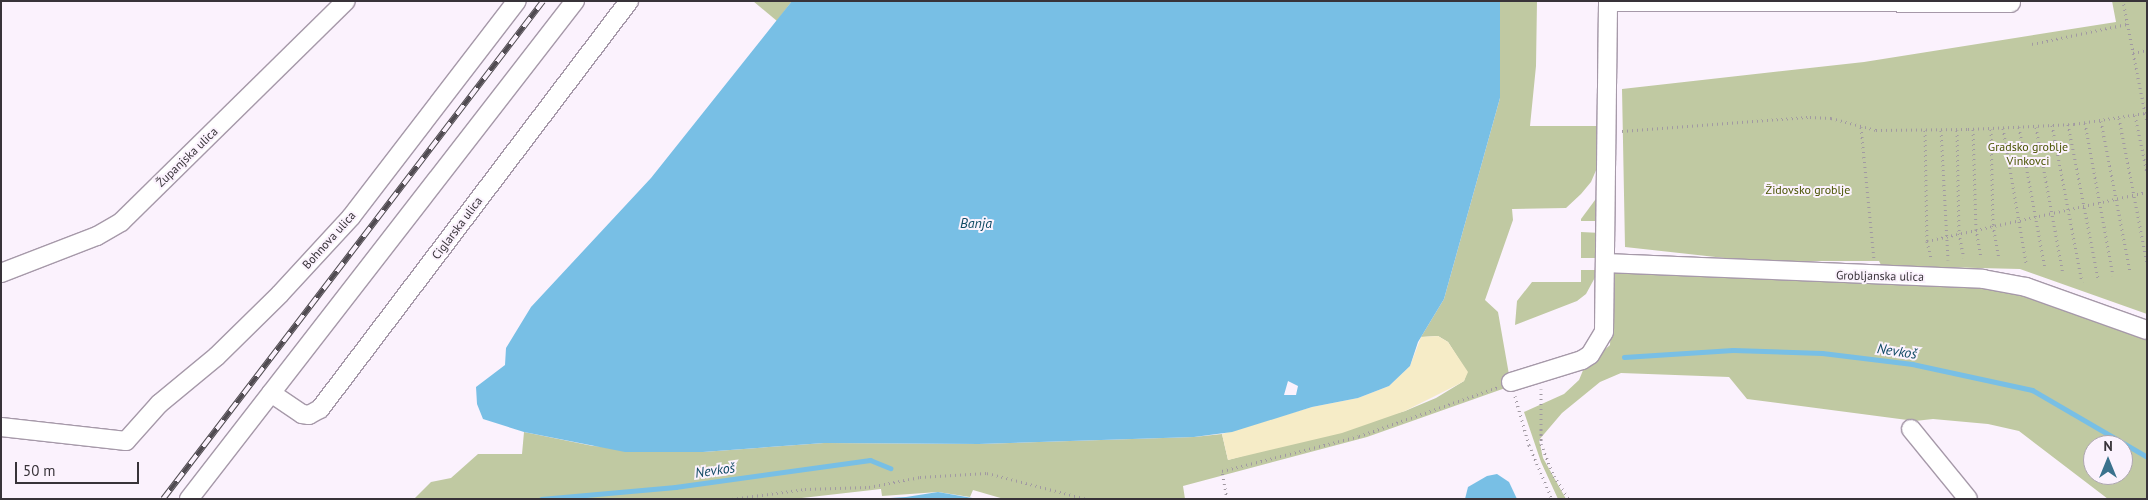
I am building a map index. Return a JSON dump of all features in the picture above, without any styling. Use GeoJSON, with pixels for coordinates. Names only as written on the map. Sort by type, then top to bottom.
{"type":"FeatureCollection","features":[{"type":"Feature","properties":{"kind":"street","name":"Županjska ulica"},"geometry":{"type":"LineString","coordinates":[[1,273],[97,236],[121,222],[346,1]]}},
{"type":"Feature","properties":{"kind":"street","name":"Bohnova ulica"},"geometry":{"type":"LineString","coordinates":[[1,427],[109,442],[126,442],[159,404],[217,356],[280,294],[351,217],[517,1]]}},
{"type":"Feature","properties":{"kind":"street"},"geometry":{"type":"LineString","coordinates":[[189,499],[575,1]]}},
{"type":"Feature","properties":{"kind":"street","name":"Ciglarska ulica"},"geometry":{"type":"LineString","coordinates":[[271,393],[302,414],[309,415],[320,409],[629,1]]}},
{"type":"Feature","properties":{"kind":"street"},"geometry":{"type":"LineString","coordinates":[[1511,382],[1582,360],[1590,355],[1604,332],[1608,1],[2011,3]]}},
{"type":"Feature","properties":{"kind":"street","name":"Grobljanska ulica"},"geometry":{"type":"LineString","coordinates":[[1605,263],[1983,279],[2026,287],[2147,330]]}},
{"type":"Feature","properties":{"kind":"street"},"geometry":{"type":"LineString","coordinates":[[1911,429],[1968,499]]}},
{"type":"Feature","properties":{"kind":"path"},"geometry":{"type":"LineString","coordinates":[[2123,1],[2147,122]]}},
{"type":"Feature","properties":{"kind":"path"},"geometry":{"type":"LineString","coordinates":[[2032,44],[2128,24]]}},
{"type":"Feature","properties":{"kind":"path"},"geometry":{"type":"LineString","coordinates":[[2133,53],[2147,50]]}},
{"type":"Feature","properties":{"kind":"path"},"geometry":{"type":"LineString","coordinates":[[1606,132],[1810,116],[1831,118],[1861,127],[1925,130],[1991,129],[2101,121],[2145,113]]}},
{"type":"Feature","properties":{"kind":"path"},"geometry":{"type":"LineString","coordinates":[[2135,115],[2147,173]]}},
{"type":"Feature","properties":{"kind":"path"},"geometry":{"type":"LineString","coordinates":[[2119,118],[2147,263]]}},
{"type":"Feature","properties":{"kind":"path"},"geometry":{"type":"LineString","coordinates":[[2101,121],[2130,271]]}},
{"type":"Feature","properties":{"kind":"path"},"geometry":{"type":"LineString","coordinates":[[2084,122],[2113,275]]}},
{"type":"Feature","properties":{"kind":"path"},"geometry":{"type":"LineString","coordinates":[[2068,124],[2098,279]]}},
{"type":"Feature","properties":{"kind":"path"},"geometry":{"type":"LineString","coordinates":[[2052,125],[2082,282]]}},
{"type":"Feature","properties":{"kind":"path"},"geometry":{"type":"LineString","coordinates":[[2036,126],[2063,274]]}},
{"type":"Feature","properties":{"kind":"path"},"geometry":{"type":"LineString","coordinates":[[1861,127],[1873,236],[1873,275]]}},
{"type":"Feature","properties":{"kind":"path"},"geometry":{"type":"LineString","coordinates":[[2019,127],[2045,269]]}},
{"type":"Feature","properties":{"kind":"path"},"geometry":{"type":"LineString","coordinates":[[2003,128],[2026,263]]}},
{"type":"Feature","properties":{"kind":"path"},"geometry":{"type":"LineString","coordinates":[[1973,129],[1976,229],[1982,258]]}},
{"type":"Feature","properties":{"kind":"path"},"geometry":{"type":"LineString","coordinates":[[1991,129],[1993,225],[1999,258]]}},
{"type":"Feature","properties":{"kind":"path"},"geometry":{"type":"LineString","coordinates":[[1925,130],[1927,240],[1931,258]]}},
{"type":"Feature","properties":{"kind":"path"},"geometry":{"type":"LineString","coordinates":[[1941,130],[1945,236],[1948,260]]}},
{"type":"Feature","properties":{"kind":"path"},"geometry":{"type":"LineString","coordinates":[[1957,130],[1959,233],[1964,258]]}},
{"type":"Feature","properties":{"kind":"path"},"geometry":{"type":"LineString","coordinates":[[1927,240],[2147,192]]}},
{"type":"Feature","properties":{"kind":"path"},"geometry":{"type":"LineString","coordinates":[[1542,373],[1542,444],[1554,476],[1569,499]]}},
{"type":"Feature","properties":{"kind":"path"},"geometry":{"type":"LineString","coordinates":[[1227,499],[1222,471],[1359,436],[1511,382],[1529,445],[1552,499]]}},
{"type":"Feature","properties":{"kind":"path"},"geometry":{"type":"LineString","coordinates":[[732,499],[805,489],[869,487],[920,477],[987,473],[1087,499]]}},
{"type":"Feature","properties":{"kind":"green space"},"geometry":{"type":"Polygon","coordinates":[[[753,1],[792,1],[777,21],[753,1]]]}},
{"type":"Feature","properties":{"kind":"green space"},"geometry":{"type":"Polygon","coordinates":[[[1500,1],[1537,1],[1536,66],[1530,126],[1600,126],[1597,168],[1591,182],[1581,194],[1566,208],[1512,209],[1513,220],[1485,300],[1498,312],[1511,386],[1367,437],[1183,486],[1185,499],[1004,499],[973,490],[970,497],[938,492],[882,496],[881,489],[793,499],[414,499],[431,482],[451,478],[478,454],[522,454],[524,432],[593,446],[703,452],[824,443],[979,444],[1194,437],[1222,434],[1228,460],[1405,411],[1436,398],[1464,381],[1467,372],[1448,342],[1438,336],[1421,337],[1444,299],[1500,98],[1500,1]]]}},
{"type":"Feature","properties":{"kind":"green space","name":"Gradsko groblje Vinkovci"},"geometry":{"type":"Polygon","coordinates":[[[2112,1],[2147,1],[2147,314],[2020,269],[1895,266],[1881,265],[1879,261],[1752,261],[1625,247],[1622,89],[1864,62],[2116,22],[2112,1]]]}},
{"type":"Feature","properties":{"kind":"green space"},"geometry":{"type":"Polygon","coordinates":[[[1601,192],[1600,221],[1581,221],[1581,219],[1601,192]]]}},
{"type":"Feature","properties":{"kind":"green space"},"geometry":{"type":"Polygon","coordinates":[[[1581,232],[1601,233],[1597,258],[1581,258],[1581,232]]]}},
{"type":"Feature","properties":{"kind":"green space"},"geometry":{"type":"Polygon","coordinates":[[[1581,270],[1599,270],[1586,294],[1577,301],[1515,325],[1517,301],[1532,282],[1581,282],[1581,270]]]}},
{"type":"Feature","properties":{"kind":"green space"},"geometry":{"type":"Polygon","coordinates":[[[1613,270],[1981,284],[2017,291],[2147,335],[2147,499],[2108,499],[2090,485],[2133,485],[2133,435],[2083,435],[2083,480],[2019,431],[1988,424],[1933,419],[1915,421],[1747,399],[1729,377],[1621,373],[1600,382],[1562,413],[1539,440],[1543,458],[1566,499],[1558,499],[1541,462],[1524,412],[1564,394],[1579,380],[1584,368],[1610,345],[1613,270]]]}},
{"type":"Feature","properties":{"kind":"sand"},"geometry":{"type":"Polygon","coordinates":[[[1438,336],[1448,342],[1468,372],[1464,381],[1405,411],[1342,433],[1228,460],[1222,434],[1312,407],[1358,398],[1389,386],[1410,366],[1421,337],[1438,336]]]}},
{"type":"Feature","properties":{"kind":"water","name":"Banja"},"geometry":{"type":"Polygon","coordinates":[[[792,1],[1500,1],[1500,98],[1444,299],[1418,342],[1410,366],[1389,386],[1358,398],[1312,407],[1232,432],[1194,437],[979,444],[824,443],[703,452],[625,452],[524,432],[483,419],[477,404],[476,387],[505,365],[506,348],[531,307],[651,178],[792,1]],[[1288,381],[1284,395],[1296,395],[1298,386],[1288,381]]]}},
{"type":"Feature","properties":{"kind":"water"},"geometry":{"type":"Polygon","coordinates":[[[1497,474],[1509,482],[1517,499],[1465,499],[1468,487],[1487,476],[1497,474]]]}},
{"type":"Feature","properties":{"kind":"water"},"geometry":{"type":"Polygon","coordinates":[[[938,492],[978,499],[874,499],[906,497],[938,492]]]}},
{"type":"Feature","properties":{"kind":"waterway","name":"Nevkoš"},"geometry":{"type":"LineString","coordinates":[[1624,357],[1733,350],[1822,353],[1912,364],[2032,390],[2147,457]]}},
{"type":"Feature","properties":{"kind":"waterway","name":"Nevkoš"},"geometry":{"type":"LineString","coordinates":[[541,499],[675,487],[870,460],[890,468]]}},
{"type":"Feature","properties":{"kind":"railway"},"geometry":{"type":"LineString","coordinates":[[163,499],[543,1]]}},
{"type":"Feature","properties":{"kind":"park label","name":"Židovsko groblje"},"geometry":{"type":"Point","coordinates":[1808,190]}}]}
